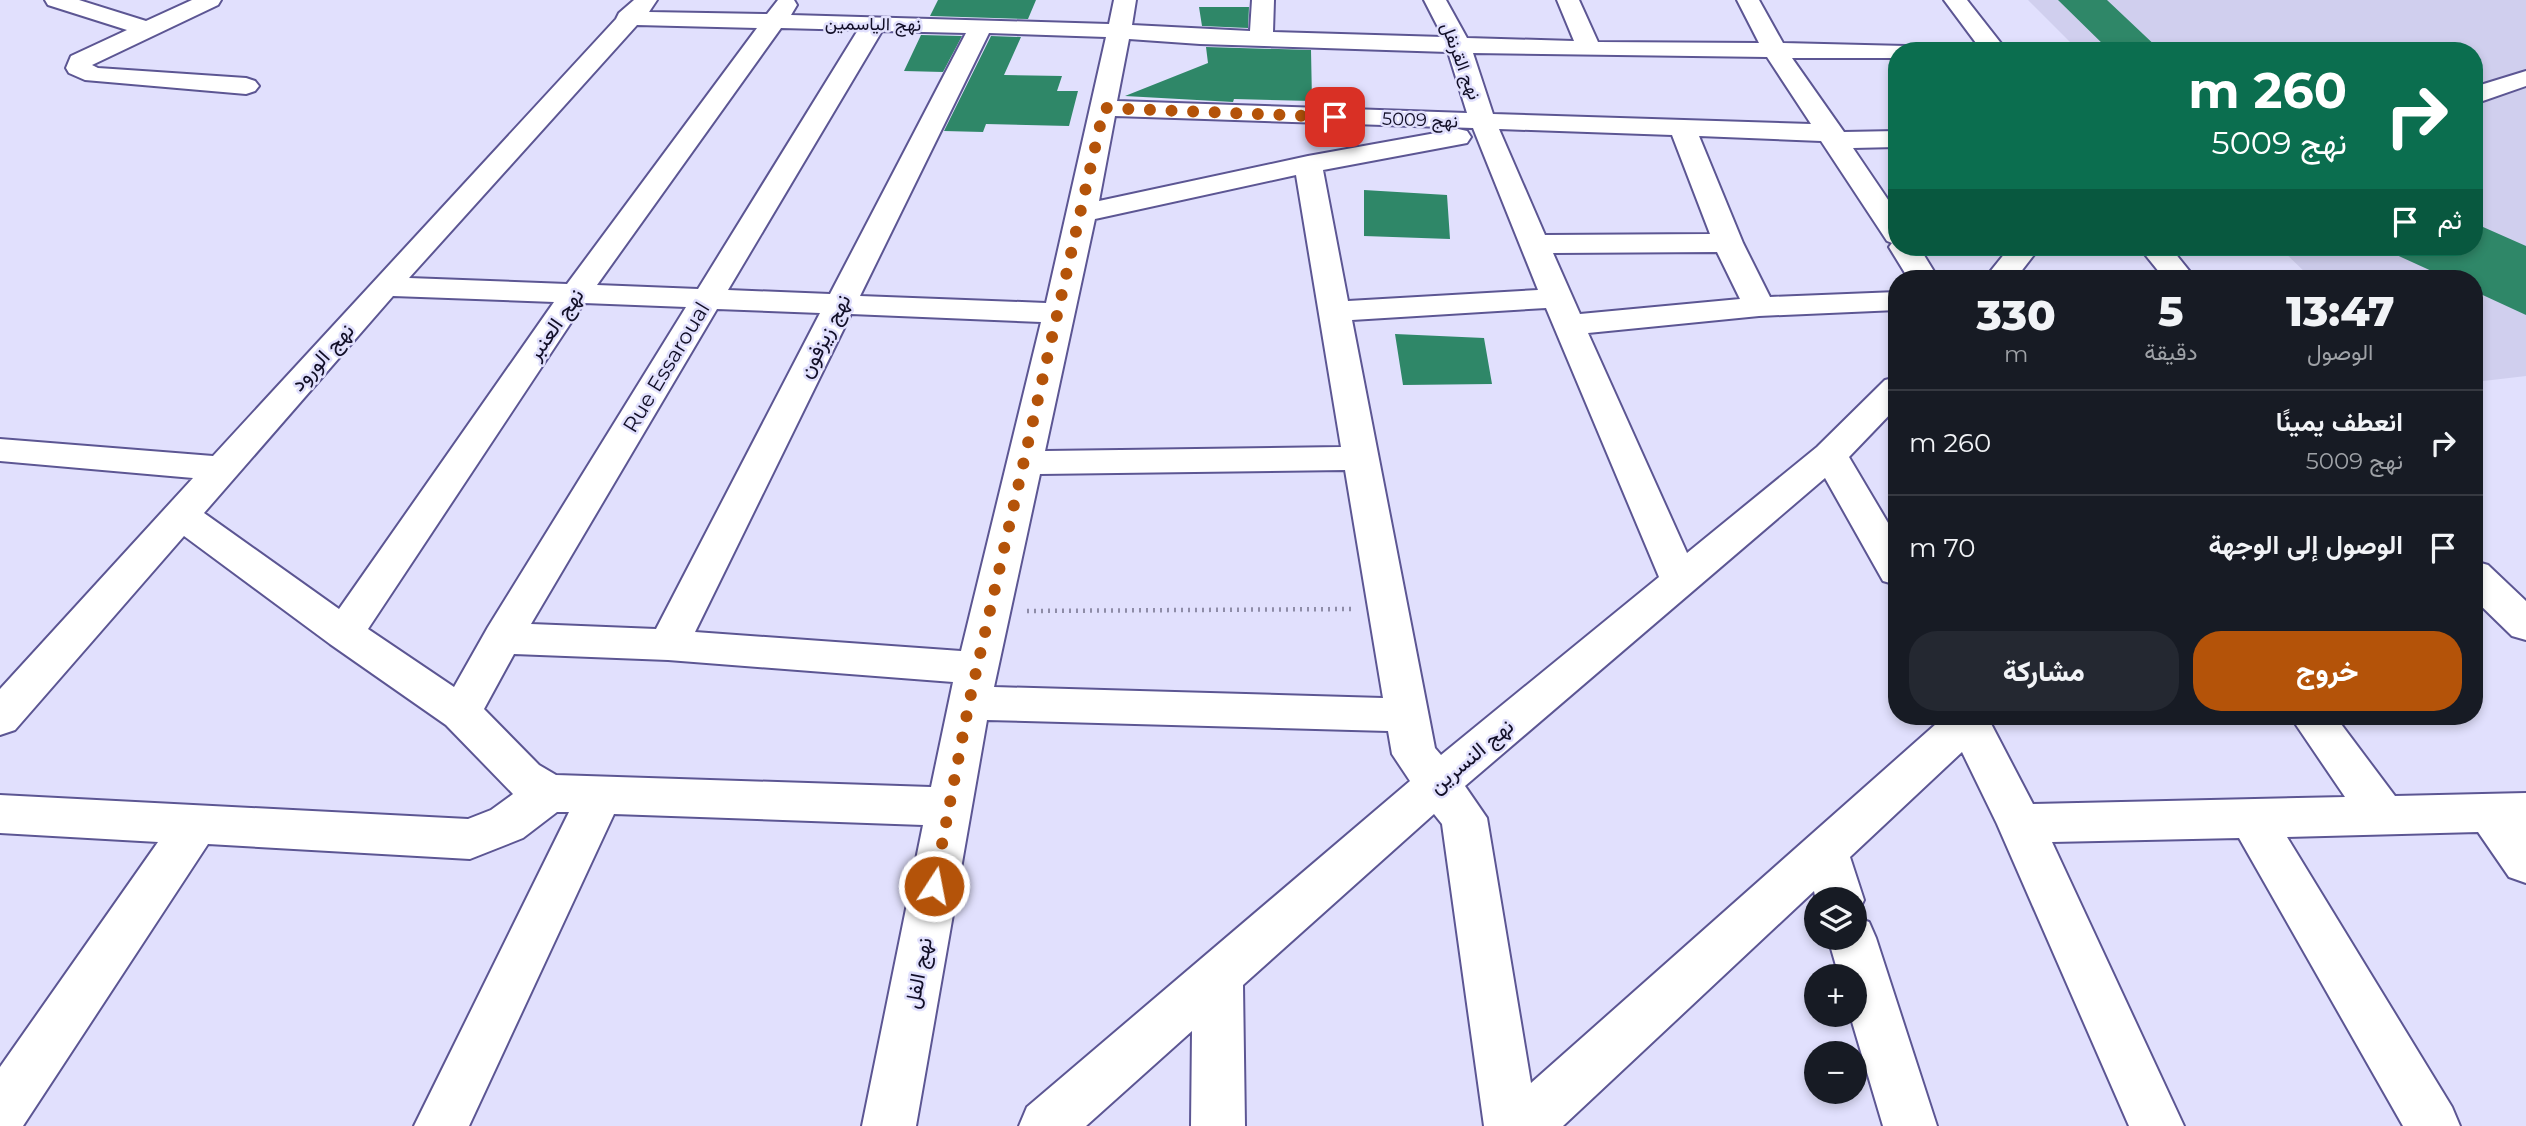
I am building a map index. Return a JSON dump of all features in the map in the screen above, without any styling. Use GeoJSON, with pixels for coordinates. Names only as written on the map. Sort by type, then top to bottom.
{"type":"FeatureCollection","features":[{"type":"Feature","properties":{"kind":"street"},"geometry":{"type":"LineString","coordinates":[[56,0],[147,29]]}},
{"type":"Feature","properties":{"kind":"street"},"geometry":{"type":"LineString","coordinates":[[210,0],[80,61],[78,68],[94,75],[247,86]]}},
{"type":"Feature","properties":{"kind":"street"},"geometry":{"type":"LineString","coordinates":[[1261,39],[1263,0]]}},
{"type":"Feature","properties":{"kind":"street","name":"نهج القرنفل"},"geometry":{"type":"LineString","coordinates":[[1435,0],[1458,44],[1485,127],[1680,581]]}},
{"type":"Feature","properties":{"kind":"street"},"geometry":{"type":"LineString","coordinates":[[1568,0],[1589,49]]}},
{"type":"Feature","properties":{"kind":"street"},"geometry":{"type":"LineString","coordinates":[[1748,0],[1776,52],[1888,220]]}},
{"type":"Feature","properties":{"kind":"street"},"geometry":{"type":"LineString","coordinates":[[1955,0],[1988,42]]}},
{"type":"Feature","properties":{"kind":"street","name":"Rue Essaroual"},"geometry":{"type":"LineString","coordinates":[[461,713],[502,638],[707,299],[890,24],[928,3]]}},
{"type":"Feature","properties":{"kind":"street","name":"نهج الياسمين"},"geometry":{"type":"LineString","coordinates":[[637,9],[783,11],[890,24],[981,26],[1122,16],[1261,39],[1589,49],[1888,51]]}},
{"type":"Feature","properties":{"kind":"street","name":"نهج الورود"},"geometry":{"type":"LineString","coordinates":[[0,718],[385,286],[637,9]]}},
{"type":"Feature","properties":{"kind":"street","name":"نهج العنبر"},"geometry":{"type":"LineString","coordinates":[[344,633],[575,294],[783,11]]}},
{"type":"Feature","properties":{"kind":"street","name":"نهج الفل"},"geometry":{"type":"LineString","coordinates":[[889,1126],[973,686],[1082,212],[1122,16]]}},
{"type":"Feature","properties":{"kind":"street","name":"نهج زيزفون"},"geometry":{"type":"LineString","coordinates":[[668,645],[981,26]]}},
{"type":"Feature","properties":{"kind":"street"},"geometry":{"type":"LineString","coordinates":[[2483,93],[2526,78]]}},
{"type":"Feature","properties":{"kind":"street","name":"نهج 5009"},"geometry":{"type":"LineString","coordinates":[[1104,108],[1485,127]]}},
{"type":"Feature","properties":{"kind":"street"},"geometry":{"type":"LineString","coordinates":[[1082,212],[1485,127],[1683,130],[1888,139]]}},
{"type":"Feature","properties":{"kind":"street"},"geometry":{"type":"LineString","coordinates":[[1683,130],[1728,243],[1759,307]]}},
{"type":"Feature","properties":{"kind":"street"},"geometry":{"type":"LineString","coordinates":[[1308,164],[1363,458],[1414,754],[1464,818],[1511,1126]]}},
{"type":"Feature","properties":{"kind":"street"},"geometry":{"type":"LineString","coordinates":[[1534,244],[1728,243]]}},
{"type":"Feature","properties":{"kind":"street"},"geometry":{"type":"LineString","coordinates":[[2006,270],[2018,256]]}},
{"type":"Feature","properties":{"kind":"street"},"geometry":{"type":"LineString","coordinates":[[2161,256],[2172,270]]}},
{"type":"Feature","properties":{"kind":"street"},"geometry":{"type":"LineString","coordinates":[[385,286],[1058,313]]}},
{"type":"Feature","properties":{"kind":"street"},"geometry":{"type":"LineString","coordinates":[[1336,311],[1564,312],[1888,301]]}},
{"type":"Feature","properties":{"kind":"street","name":"نهج النسرين"},"geometry":{"type":"LineString","coordinates":[[1046,1126],[1437,784],[1830,455],[1888,396]]}},
{"type":"Feature","properties":{"kind":"street"},"geometry":{"type":"LineString","coordinates":[[0,450],[223,469]]}},
{"type":"Feature","properties":{"kind":"street"},"geometry":{"type":"LineString","coordinates":[[1830,455],[1888,555]]}},
{"type":"Feature","properties":{"kind":"street"},"geometry":{"type":"LineString","coordinates":[[1025,463],[1363,458]]}},
{"type":"Feature","properties":{"kind":"street"},"geometry":{"type":"LineString","coordinates":[[182,515],[344,633],[461,713],[523,778],[549,793],[950,807]]}},
{"type":"Feature","properties":{"kind":"street"},"geometry":{"type":"LineString","coordinates":[[2483,584],[2526,625]]}},
{"type":"Feature","properties":{"kind":"street"},"geometry":{"type":"LineString","coordinates":[[502,638],[668,645],[973,686],[1407,715]]}},
{"type":"Feature","properties":{"kind":"street"},"geometry":{"type":"LineString","coordinates":[[1523,1126],[1959,725]]}},
{"type":"Feature","properties":{"kind":"street"},"geometry":{"type":"LineString","coordinates":[[1970,725],[2020,824],[2157,1126]]}},
{"type":"Feature","properties":{"kind":"street"},"geometry":{"type":"LineString","coordinates":[[2318,725],[2384,816]]}},
{"type":"Feature","properties":{"kind":"street"},"geometry":{"type":"LineString","coordinates":[[0,814],[470,839],[507,824],[549,793]]}},
{"type":"Feature","properties":{"kind":"street"},"geometry":{"type":"LineString","coordinates":[[441,1126],[600,796]]}},
{"type":"Feature","properties":{"kind":"street"},"geometry":{"type":"LineString","coordinates":[[2020,824],[2508,813],[2526,863]]}},
{"type":"Feature","properties":{"kind":"street"},"geometry":{"type":"LineString","coordinates":[[2252,819],[2433,1126]]}},
{"type":"Feature","properties":{"kind":"street"},"geometry":{"type":"LineString","coordinates":[[0,1113],[197,823]]}},
{"type":"Feature","properties":{"kind":"street"},"geometry":{"type":"LineString","coordinates":[[1825,850],[1836,887]]}},
{"type":"Feature","properties":{"kind":"street"},"geometry":{"type":"LineString","coordinates":[[1856,950],[1910,1126]]}},
{"type":"Feature","properties":{"kind":"street"},"geometry":{"type":"LineString","coordinates":[[1217,977],[1218,1126]]}},
{"type":"Feature","properties":{"kind":"path"},"geometry":{"type":"LineString","coordinates":[[989,611],[1390,609]]}},
{"type":"Feature","properties":{"kind":"shaded area"},"geometry":{"type":"Polygon","coordinates":[[[2028,0],[2526,0],[2526,376],[2483,381],[2483,270],[2303,270],[2288,256],[2483,256],[2483,42],[2070,42],[2028,0]]]}},
{"type":"Feature","properties":{"kind":"building"},"geometry":{"type":"Polygon","coordinates":[[[938,0],[1036,0],[1028,19],[930,16],[938,0]]]}},
{"type":"Feature","properties":{"kind":"building"},"geometry":{"type":"Polygon","coordinates":[[[2058,0],[2107,0],[2151,42],[2101,42],[2058,0]]]}},
{"type":"Feature","properties":{"kind":"building"},"geometry":{"type":"Polygon","coordinates":[[[1199,7],[1249,7],[1248,28],[1202,26],[1199,7]]]}},
{"type":"Feature","properties":{"kind":"building"},"geometry":{"type":"Polygon","coordinates":[[[921,35],[962,36],[943,72],[904,71],[921,35]]]}},
{"type":"Feature","properties":{"kind":"building"},"geometry":{"type":"Polygon","coordinates":[[[991,36],[1021,37],[1004,75],[1062,76],[1057,91],[1078,91],[1069,126],[986,124],[983,132],[944,131],[991,36]]]}},
{"type":"Feature","properties":{"kind":"building"},"geometry":{"type":"Polygon","coordinates":[[[1206,47],[1311,50],[1312,101],[1234,99],[1233,102],[1125,96],[1208,63],[1206,47]]]}},
{"type":"Feature","properties":{"kind":"building"},"geometry":{"type":"Polygon","coordinates":[[[1364,190],[1447,195],[1450,239],[1364,236],[1364,190]]]}},
{"type":"Feature","properties":{"kind":"building"},"geometry":{"type":"Polygon","coordinates":[[[2483,227],[2526,246],[2526,315],[2483,295],[2483,270],[2429,270],[2399,256],[2483,256],[2483,227]]]}},
{"type":"Feature","properties":{"kind":"building"},"geometry":{"type":"Polygon","coordinates":[[[1395,334],[1484,338],[1492,384],[1403,385],[1395,334]]]}},
{"type":"Feature","properties":{"kind":"route"},"geometry":{"type":"LineString","coordinates":[[934,886],[989,611],[1025,463],[1104,108],[1335,117]]}}]}
